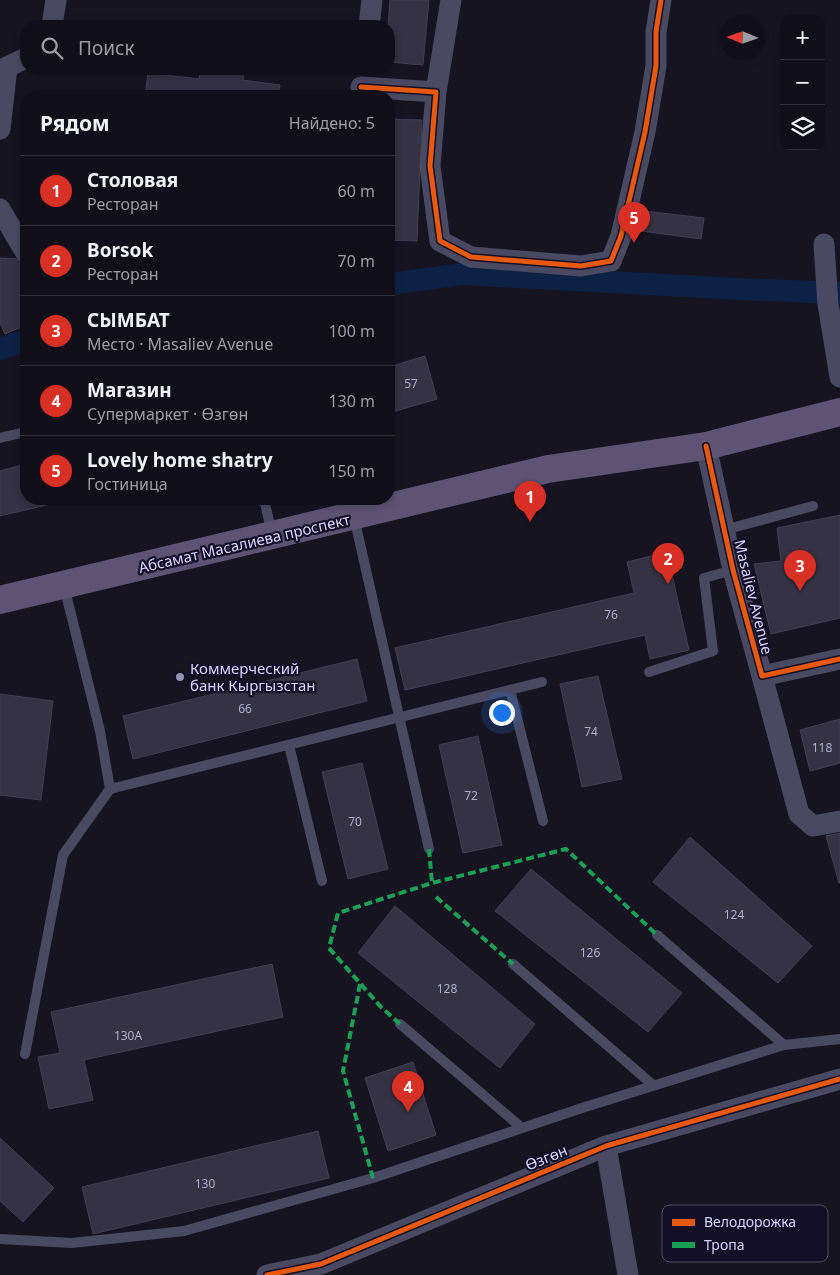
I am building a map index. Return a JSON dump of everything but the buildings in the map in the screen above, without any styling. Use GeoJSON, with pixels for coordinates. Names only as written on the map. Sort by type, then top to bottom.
{"type":"FeatureCollection","features":[{"type":"Feature","properties":{"kind":"main road","name":"Абсамат Масалиева проспект"},"geometry":{"type":"LineString","coordinates":[[0,600],[354,517],[548,469],[706,446],[840,412]]}},
{"type":"Feature","properties":{"kind":"street"},"geometry":{"type":"LineString","coordinates":[[53,20],[56,0]]}},
{"type":"Feature","properties":{"kind":"street"},"geometry":{"type":"LineString","coordinates":[[370,20],[372,0]]}},
{"type":"Feature","properties":{"kind":"street"},"geometry":{"type":"LineString","coordinates":[[450,0],[436,92],[430,166],[440,242],[471,257],[580,266],[611,261],[621,236],[645,132],[656,66],[656,32],[661,0]]}},
{"type":"Feature","properties":{"kind":"street"},"geometry":{"type":"LineString","coordinates":[[0,129],[7,67],[20,61]]}},
{"type":"Feature","properties":{"kind":"street"},"geometry":{"type":"LineString","coordinates":[[362,84],[436,92]]}},
{"type":"Feature","properties":{"kind":"street"},"geometry":{"type":"LineString","coordinates":[[0,209],[20,243]]}},
{"type":"Feature","properties":{"kind":"street"},"geometry":{"type":"LineString","coordinates":[[824,244],[827,294],[840,377]]}},
{"type":"Feature","properties":{"kind":"street","name":"Masaliev Avenue"},"geometry":{"type":"LineString","coordinates":[[706,446],[733,570],[762,676],[840,658]]}},
{"type":"Feature","properties":{"kind":"street"},"geometry":{"type":"LineString","coordinates":[[762,676],[800,814],[813,826],[840,821]]}},
{"type":"Feature","properties":{"kind":"street","name":"Өзгөн"},"geometry":{"type":"LineString","coordinates":[[267,1275],[321,1269],[606,1146],[840,1079]]}},
{"type":"Feature","properties":{"kind":"street"},"geometry":{"type":"LineString","coordinates":[[606,1146],[628,1275]]}},
{"type":"Feature","properties":{"kind":"lane"},"geometry":{"type":"LineString","coordinates":[[0,438],[20,433]]}},
{"type":"Feature","properties":{"kind":"lane"},"geometry":{"type":"LineString","coordinates":[[265,505],[272,535]]}},
{"type":"Feature","properties":{"kind":"lane"},"geometry":{"type":"LineString","coordinates":[[724,530],[813,506]]}},
{"type":"Feature","properties":{"kind":"lane"},"geometry":{"type":"LineString","coordinates":[[354,517],[429,849]]}},
{"type":"Feature","properties":{"kind":"lane"},"geometry":{"type":"LineString","coordinates":[[649,672],[713,651],[704,578],[733,570]]}},
{"type":"Feature","properties":{"kind":"lane"},"geometry":{"type":"LineString","coordinates":[[64,585],[100,731],[110,789]]}},
{"type":"Feature","properties":{"kind":"lane"},"geometry":{"type":"LineString","coordinates":[[25,1054],[63,855],[110,789],[542,682]]}},
{"type":"Feature","properties":{"kind":"lane"},"geometry":{"type":"LineString","coordinates":[[510,690],[543,821]]}},
{"type":"Feature","properties":{"kind":"lane"},"geometry":{"type":"LineString","coordinates":[[289,745],[322,881]]}},
{"type":"Feature","properties":{"kind":"lane"},"geometry":{"type":"LineString","coordinates":[[657,935],[784,1045]]}},
{"type":"Feature","properties":{"kind":"lane"},"geometry":{"type":"LineString","coordinates":[[513,964],[654,1085]]}},
{"type":"Feature","properties":{"kind":"lane"},"geometry":{"type":"LineString","coordinates":[[400,1024],[522,1128]]}},
{"type":"Feature","properties":{"kind":"lane"},"geometry":{"type":"LineString","coordinates":[[0,1239],[72,1243],[184,1231],[373,1178],[654,1085],[784,1045],[840,1039]]}},
{"type":"Feature","properties":{"kind":"waterway"},"geometry":{"type":"LineString","coordinates":[[395,283],[463,274],[840,293]]}},
{"type":"Feature","properties":{"kind":"waterway"},"geometry":{"type":"LineString","coordinates":[[0,349],[20,342]]}},
{"type":"Feature","properties":{"kind":"marked path"},"geometry":{"type":"LineString","coordinates":[[429,849],[432,883]]}},
{"type":"Feature","properties":{"kind":"marked path"},"geometry":{"type":"LineString","coordinates":[[400,1024],[380,1006],[329,948],[338,913],[432,883],[566,849],[657,935]]}},
{"type":"Feature","properties":{"kind":"marked path"},"geometry":{"type":"LineString","coordinates":[[436,897],[513,964]]}},
{"type":"Feature","properties":{"kind":"marked path"},"geometry":{"type":"LineString","coordinates":[[360,984],[343,1071],[373,1178]]}},
{"type":"Feature","properties":{"kind":"cycle path"},"geometry":{"type":"LineString","coordinates":[[361,87],[436,92],[430,166],[440,241],[471,257],[581,266],[611,261],[621,236],[645,132],[656,66],[656,32],[661,0]]}},
{"type":"Feature","properties":{"kind":"cycle path"},"geometry":{"type":"LineString","coordinates":[[706,446],[733,570],[762,676],[840,659]]}},
{"type":"Feature","properties":{"kind":"cycle path"},"geometry":{"type":"LineString","coordinates":[[267,1275],[321,1264],[606,1146],[840,1079]]}},
{"type":"Feature","properties":{"kind":"place","name":"Lovely home shatry"},"geometry":{"type":"Point","coordinates":[634,243]}},
{"type":"Feature","properties":{"kind":"place","name":"Столовая"},"geometry":{"type":"Point","coordinates":[530,522]}},
{"type":"Feature","properties":{"kind":"place","name":"Borsok"},"geometry":{"type":"Point","coordinates":[668,584]}},
{"type":"Feature","properties":{"kind":"place","name":"СЫМБАТ"},"geometry":{"type":"Point","coordinates":[800,591]}},
{"type":"Feature","properties":{"kind":"place","name":"Коммерческий банк Кыргызстан"},"geometry":{"type":"Point","coordinates":[180,677]}},
{"type":"Feature","properties":{"kind":"place","name":"Магазин"},"geometry":{"type":"Point","coordinates":[408,1112]}}]}
